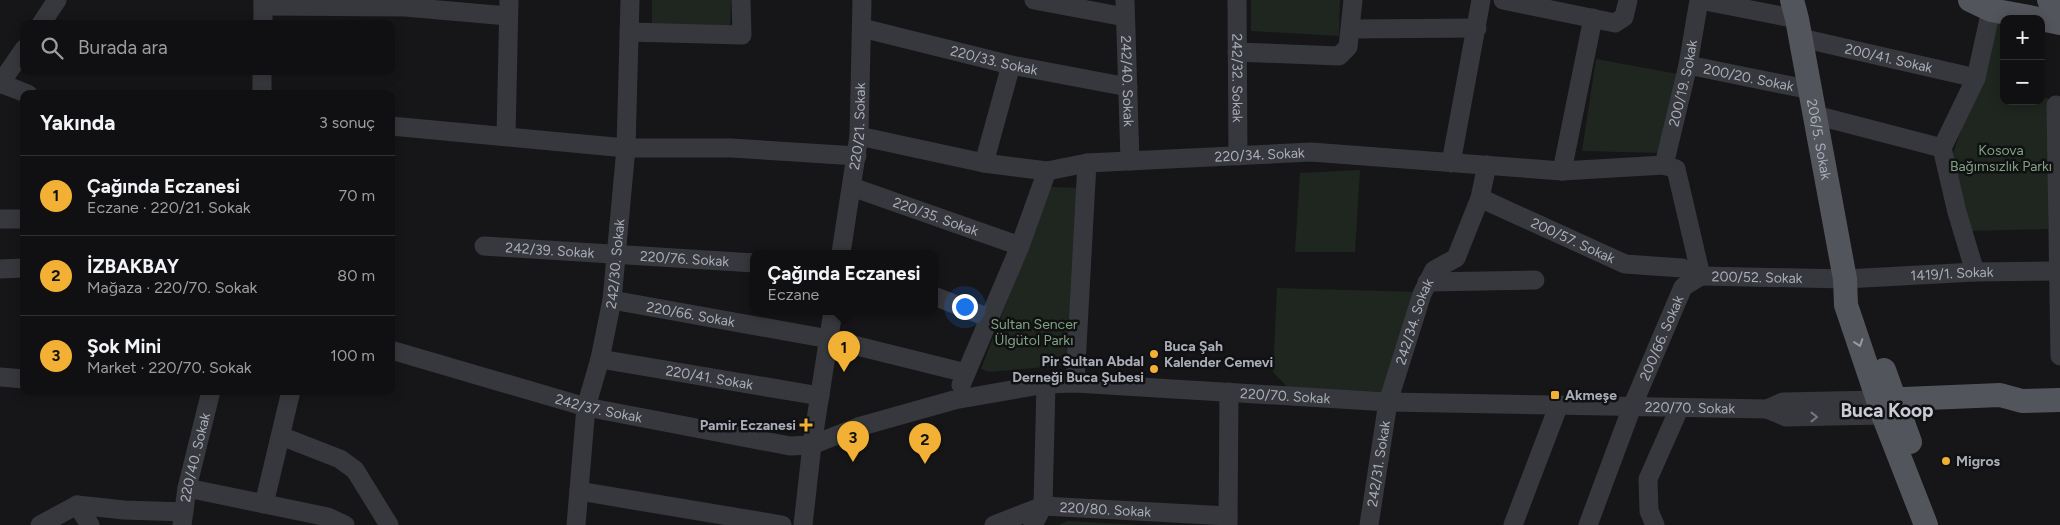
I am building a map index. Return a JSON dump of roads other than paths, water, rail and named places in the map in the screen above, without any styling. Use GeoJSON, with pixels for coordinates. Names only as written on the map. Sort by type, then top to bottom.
{"type":"FeatureCollection","features":[{"type":"Feature","properties":{"kind":"main road"},"geometry":{"type":"LineString","coordinates":[[2049,0],[2060,2]]}},
{"type":"Feature","properties":{"kind":"main road"},"geometry":{"type":"LineString","coordinates":[[1980,5],[2023,15]]}},
{"type":"Feature","properties":{"kind":"main road","name":"206/5. Sokak"},"geometry":{"type":"LineString","coordinates":[[1796,19],[1846,279],[1846,305],[1942,525]]}},
{"type":"Feature","properties":{"kind":"main road"},"geometry":{"type":"LineString","coordinates":[[2045,20],[2060,23]]}},
{"type":"Feature","properties":{"kind":"main road"},"geometry":{"type":"LineString","coordinates":[[1889,407],[2004,408],[2022,401],[2060,400]]}},
{"type":"Feature","properties":{"kind":"main road","name":"206/5. Sokak"},"geometry":{"type":"LineString","coordinates":[[1889,407],[1926,525]]}},
{"type":"Feature","properties":{"kind":"street"},"geometry":{"type":"LineString","coordinates":[[44,20],[57,0]]}},
{"type":"Feature","properties":{"kind":"street","name":"242/30. Sokak"},"geometry":{"type":"LineString","coordinates":[[576,525],[586,407],[600,359],[612,300],[626,148],[630,0]]}},
{"type":"Feature","properties":{"kind":"street"},"geometry":{"type":"LineString","coordinates":[[629,32],[742,35],[741,0]]}},
{"type":"Feature","properties":{"kind":"street","name":"220/21. Sokak"},"geometry":{"type":"LineString","coordinates":[[842,250],[860,136],[862,0]]}},
{"type":"Feature","properties":{"kind":"street"},"geometry":{"type":"LineString","coordinates":[[1034,0],[1125,8]]}},
{"type":"Feature","properties":{"kind":"street","name":"242/32. Sokak"},"geometry":{"type":"LineString","coordinates":[[1237,0],[1238,156]]}},
{"type":"Feature","properties":{"kind":"street"},"geometry":{"type":"LineString","coordinates":[[1237,52],[1339,56],[1348,46],[1353,0]]}},
{"type":"Feature","properties":{"kind":"street"},"geometry":{"type":"LineString","coordinates":[[1451,162],[1482,0]]}},
{"type":"Feature","properties":{"kind":"street"},"geometry":{"type":"LineString","coordinates":[[1503,0],[1615,23],[1624,17],[1628,0]]}},
{"type":"Feature","properties":{"kind":"street","name":"200/41. Sokak"},"geometry":{"type":"LineString","coordinates":[[1699,0],[1796,19],[1976,78]]}},
{"type":"Feature","properties":{"kind":"street","name":"200/19. Sokak"},"geometry":{"type":"LineString","coordinates":[[1664,165],[1688,65],[1699,0]]}},
{"type":"Feature","properties":{"kind":"street"},"geometry":{"type":"LineString","coordinates":[[1975,272],[1955,204],[1942,148],[1976,78],[1980,5]]}},
{"type":"Feature","properties":{"kind":"street"},"geometry":{"type":"LineString","coordinates":[[263,10],[405,7],[509,8],[506,136]]}},
{"type":"Feature","properties":{"kind":"street","name":"242/40. Sokak"},"geometry":{"type":"LineString","coordinates":[[1125,8],[1130,161]]}},
{"type":"Feature","properties":{"kind":"street"},"geometry":{"type":"LineString","coordinates":[[1562,170],[1594,18]]}},
{"type":"Feature","properties":{"kind":"street","name":"220/33. Sokak"},"geometry":{"type":"LineString","coordinates":[[862,28],[1011,65],[1128,87]]}},
{"type":"Feature","properties":{"kind":"street"},"geometry":{"type":"LineString","coordinates":[[1351,29],[1477,28]]}},
{"type":"Feature","properties":{"kind":"street"},"geometry":{"type":"LineString","coordinates":[[20,55],[0,83],[20,91]]}},
{"type":"Feature","properties":{"kind":"street"},"geometry":{"type":"LineString","coordinates":[[984,163],[1011,65]]}},
{"type":"Feature","properties":{"kind":"street","name":"200/20. Sokak"},"geometry":{"type":"LineString","coordinates":[[1688,65],[1810,90]]}},
{"type":"Feature","properties":{"kind":"street"},"geometry":{"type":"LineString","coordinates":[[262,75],[262,90]]}},
{"type":"Feature","properties":{"kind":"street"},"geometry":{"type":"LineString","coordinates":[[2058,105],[2060,356]]}},
{"type":"Feature","properties":{"kind":"street"},"geometry":{"type":"LineString","coordinates":[[1815,116],[1942,148]]}},
{"type":"Feature","properties":{"kind":"street"},"geometry":{"type":"LineString","coordinates":[[395,126],[626,148],[731,148],[857,156]]}},
{"type":"Feature","properties":{"kind":"street","name":"220/34. Sokak"},"geometry":{"type":"LineString","coordinates":[[860,136],[984,163],[1047,171],[1087,163],[1311,152],[1562,170],[1664,165]]}},
{"type":"Feature","properties":{"kind":"street"},"geometry":{"type":"LineString","coordinates":[[1075,383],[1087,163]]}},
{"type":"Feature","properties":{"kind":"street"},"geometry":{"type":"LineString","coordinates":[[1480,198],[1487,165]]}},
{"type":"Feature","properties":{"kind":"street","name":"200/52. Sokak"},"geometry":{"type":"LineString","coordinates":[[1664,165],[1676,168],[1701,276],[1846,279]]}},
{"type":"Feature","properties":{"kind":"street"},"geometry":{"type":"LineString","coordinates":[[954,400],[1020,246],[1047,171]]}},
{"type":"Feature","properties":{"kind":"street","name":"220/35. Sokak"},"geometry":{"type":"LineString","coordinates":[[852,188],[1020,246]]}},
{"type":"Feature","properties":{"kind":"street","name":"200/57. Sokak"},"geometry":{"type":"LineString","coordinates":[[1480,198],[1625,264],[1682,268],[1701,276]]}},
{"type":"Feature","properties":{"kind":"street","name":"242/34. Sokak"},"geometry":{"type":"LineString","coordinates":[[1388,402],[1427,282],[1434,270],[1456,258],[1480,198]]}},
{"type":"Feature","properties":{"kind":"street"},"geometry":{"type":"LineString","coordinates":[[0,219],[20,219]]}},
{"type":"Feature","properties":{"kind":"street","name":"242/39. Sokak"},"geometry":{"type":"LineString","coordinates":[[484,246],[616,254]]}},
{"type":"Feature","properties":{"kind":"street","name":"220/76. Sokak"},"geometry":{"type":"LineString","coordinates":[[616,254],[750,263]]}},
{"type":"Feature","properties":{"kind":"street"},"geometry":{"type":"LineString","coordinates":[[0,269],[20,268]]}},
{"type":"Feature","properties":{"kind":"street","name":"1419/1. Sokak"},"geometry":{"type":"LineString","coordinates":[[1846,279],[1975,272],[2058,271]]}},
{"type":"Feature","properties":{"kind":"street","name":"200/66. Sokak"},"geometry":{"type":"LineString","coordinates":[[1632,407],[1683,287],[1701,276]]}},
{"type":"Feature","properties":{"kind":"street"},"geometry":{"type":"LineString","coordinates":[[1427,282],[1535,280]]}},
{"type":"Feature","properties":{"kind":"street"},"geometry":{"type":"LineString","coordinates":[[938,298],[989,318]]}},
{"type":"Feature","properties":{"kind":"street","name":"220/66. Sokak"},"geometry":{"type":"LineString","coordinates":[[612,300],[829,339],[966,373]]}},
{"type":"Feature","properties":{"kind":"street"},"geometry":{"type":"LineString","coordinates":[[803,525],[812,445],[832,315]]}},
{"type":"Feature","properties":{"kind":"street","name":"242/37. Sokak"},"geometry":{"type":"LineString","coordinates":[[395,351],[586,407],[790,446],[812,445]]}},
{"type":"Feature","properties":{"kind":"street","name":"220/41. Sokak"},"geometry":{"type":"LineString","coordinates":[[600,359],[820,396]]}},
{"type":"Feature","properties":{"kind":"street"},"geometry":{"type":"LineString","coordinates":[[0,377],[20,379]]}},
{"type":"Feature","properties":{"kind":"street","name":"220/70. Sokak"},"geometry":{"type":"LineString","coordinates":[[812,445],[858,427],[954,400],[1046,384],[1075,383],[1388,402],[1558,407],[1767,409],[1784,402],[1889,407]]}},
{"type":"Feature","properties":{"kind":"street","name":"220/80. Sokak"},"geometry":{"type":"LineString","coordinates":[[1033,525],[1043,506],[1046,384]]}},
{"type":"Feature","properties":{"kind":"street"},"geometry":{"type":"LineString","coordinates":[[1228,520],[1229,392]]}},
{"type":"Feature","properties":{"kind":"street","name":"220/40. Sokak"},"geometry":{"type":"LineString","coordinates":[[183,519],[187,488],[210,395]]}},
{"type":"Feature","properties":{"kind":"street"},"geometry":{"type":"LineString","coordinates":[[264,504],[291,395]]}},
{"type":"Feature","properties":{"kind":"street","name":"242/31. Sokak"},"geometry":{"type":"LineString","coordinates":[[1369,525],[1388,402]]}},
{"type":"Feature","properties":{"kind":"street"},"geometry":{"type":"LineString","coordinates":[[1512,525],[1558,407]]}},
{"type":"Feature","properties":{"kind":"street"},"geometry":{"type":"LineString","coordinates":[[1588,525],[1632,407]]}},
{"type":"Feature","properties":{"kind":"street"},"geometry":{"type":"LineString","coordinates":[[1655,525],[1650,511],[1648,479],[1679,409]]}},
{"type":"Feature","properties":{"kind":"street"},"geometry":{"type":"LineString","coordinates":[[281,436],[340,459],[355,470],[389,525]]}},
{"type":"Feature","properties":{"kind":"street"},"geometry":{"type":"LineString","coordinates":[[187,488],[328,517],[345,525]]}},
{"type":"Feature","properties":{"kind":"street"},"geometry":{"type":"LineString","coordinates":[[579,492],[782,525]]}},
{"type":"Feature","properties":{"kind":"street"},"geometry":{"type":"LineString","coordinates":[[77,505],[90,525]]}},
{"type":"Feature","properties":{"kind":"street"},"geometry":{"type":"LineString","coordinates":[[40,525],[77,505],[183,519]]}},
{"type":"Feature","properties":{"kind":"street","name":"220/80. Sokak"},"geometry":{"type":"LineString","coordinates":[[994,525],[1043,506],[1228,520]]}},
{"type":"Feature","properties":{"kind":"place","name":"Buca Şah Kalender Cemevi"},"geometry":{"type":"Point","coordinates":[1154,354]}},
{"type":"Feature","properties":{"kind":"place","name":"Pir Sultan Abdal Derneği Buca Şubesi"},"geometry":{"type":"Point","coordinates":[1154,369]}},
{"type":"Feature","properties":{"kind":"place","name":"Çağında Eczanesi"},"geometry":{"type":"Point","coordinates":[844,372]}},
{"type":"Feature","properties":{"kind":"place","name":"Akmeşe"},"geometry":{"type":"Point","coordinates":[1555,395]}},
{"type":"Feature","properties":{"kind":"place","name":"Pamir Eczanesi"},"geometry":{"type":"Point","coordinates":[806,425]}},
{"type":"Feature","properties":{"kind":"place","name":"Migros"},"geometry":{"type":"Point","coordinates":[1946,461]}},
{"type":"Feature","properties":{"kind":"place","name":"Şok Mini"},"geometry":{"type":"Point","coordinates":[853,462]}},
{"type":"Feature","properties":{"kind":"place","name":"İZBAKBAY"},"geometry":{"type":"Point","coordinates":[925,464]}},
{"type":"Feature","properties":{"kind":"district","name":"Buca Koop"},"geometry":{"type":"Point","coordinates":[1887,410]}},
{"type":"Feature","properties":{"kind":"park label","name":"Kosova Bağımsızlık Parkı"},"geometry":{"type":"Point","coordinates":[2001,158]}},
{"type":"Feature","properties":{"kind":"park label","name":"Sultan Sencer Ülgütol Parkı"},"geometry":{"type":"Point","coordinates":[1034,332]}}]}
